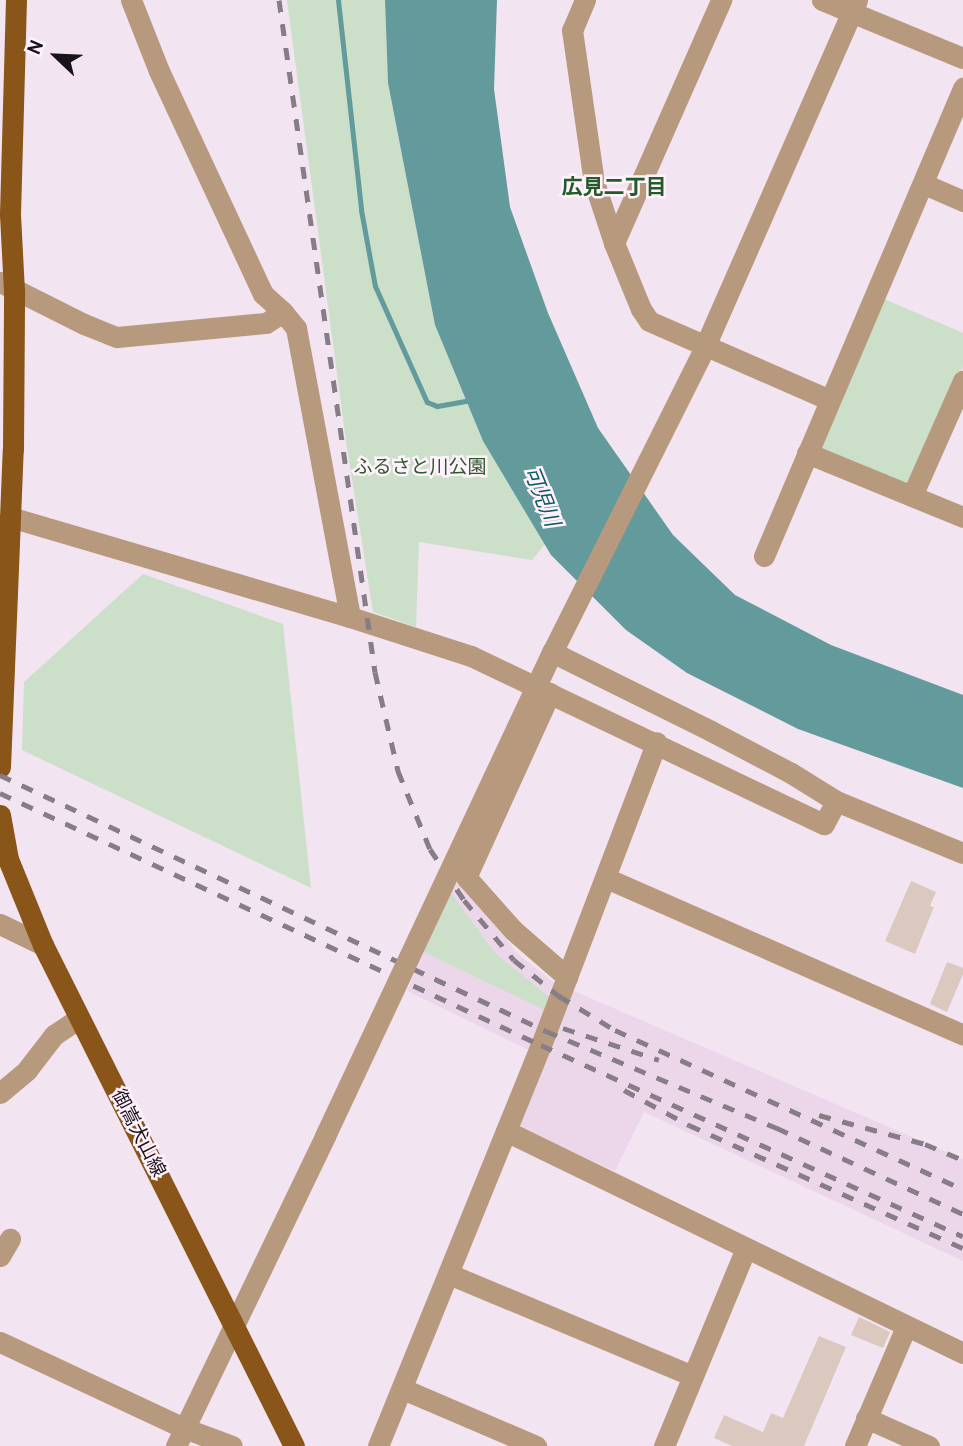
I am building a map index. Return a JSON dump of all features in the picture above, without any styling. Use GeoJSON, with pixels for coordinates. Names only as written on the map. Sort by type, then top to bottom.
{"type":"FeatureCollection","features":[{"type":"Feature","properties":{"kind":"main road"},"geometry":{"type":"LineString","coordinates":[[0,768],[10,517],[6,447],[7,287],[16,0]]}},
{"type":"Feature","properties":{"kind":"main road","name":"御嵩犬山線"},"geometry":{"type":"LineString","coordinates":[[0,815],[8,859],[43,945],[294,1446]]}},
{"type":"Feature","properties":{"kind":"street"},"geometry":{"type":"LineString","coordinates":[[131,0],[159,71],[263,294],[296,328],[351,617]]}},
{"type":"Feature","properties":{"kind":"street"},"geometry":{"type":"LineString","coordinates":[[585,0],[572,30],[594,182],[614,243],[649,321],[830,400]]}},
{"type":"Feature","properties":{"kind":"street"},"geometry":{"type":"LineString","coordinates":[[614,243],[722,0]]}},
{"type":"Feature","properties":{"kind":"street"},"geometry":{"type":"LineString","coordinates":[[822,0],[855,6],[963,58]]}},
{"type":"Feature","properties":{"kind":"street"},"geometry":{"type":"LineString","coordinates":[[180,1437],[325,1136],[552,652],[705,347],[855,6]]}},
{"type":"Feature","properties":{"kind":"street"},"geometry":{"type":"LineString","coordinates":[[764,556],[963,88]]}},
{"type":"Feature","properties":{"kind":"street"},"geometry":{"type":"LineString","coordinates":[[924,184],[963,201]]}},
{"type":"Feature","properties":{"kind":"street"},"geometry":{"type":"LineString","coordinates":[[7,287],[117,337],[267,323],[283,312]]}},
{"type":"Feature","properties":{"kind":"street"},"geometry":{"type":"LineString","coordinates":[[912,496],[963,381]]}},
{"type":"Feature","properties":{"kind":"street"},"geometry":{"type":"LineString","coordinates":[[807,453],[963,517]]}},
{"type":"Feature","properties":{"kind":"street"},"geometry":{"type":"LineString","coordinates":[[10,517],[351,617],[471,656],[657,742],[824,824],[836,801]]}},
{"type":"Feature","properties":{"kind":"street"},"geometry":{"type":"LineString","coordinates":[[552,652],[791,773],[836,801],[963,853]]}},
{"type":"Feature","properties":{"kind":"street"},"geometry":{"type":"LineString","coordinates":[[550,693],[466,877],[513,930],[566,977]]}},
{"type":"Feature","properties":{"kind":"street"},"geometry":{"type":"LineString","coordinates":[[378,1446],[506,1131],[657,742]]}},
{"type":"Feature","properties":{"kind":"street"},"geometry":{"type":"LineString","coordinates":[[606,878],[963,1035]]}},
{"type":"Feature","properties":{"kind":"street"},"geometry":{"type":"LineString","coordinates":[[0,924],[43,945]]}},
{"type":"Feature","properties":{"kind":"street"},"geometry":{"type":"LineString","coordinates":[[0,1093],[27,1070],[54,1035],[79,1017]]}},
{"type":"Feature","properties":{"kind":"street"},"geometry":{"type":"LineString","coordinates":[[506,1131],[963,1353]]}},
{"type":"Feature","properties":{"kind":"street"},"geometry":{"type":"LineString","coordinates":[[664,1446],[746,1248]]}},
{"type":"Feature","properties":{"kind":"street"},"geometry":{"type":"LineString","coordinates":[[449,1274],[693,1376]]}},
{"type":"Feature","properties":{"kind":"street"},"geometry":{"type":"LineString","coordinates":[[855,1446],[906,1327]]}},
{"type":"Feature","properties":{"kind":"street"},"geometry":{"type":"LineString","coordinates":[[0,1342],[180,1437],[232,1446]]}},
{"type":"Feature","properties":{"kind":"street"},"geometry":{"type":"LineString","coordinates":[[403,1389],[536,1446]]}},
{"type":"Feature","properties":{"kind":"street"},"geometry":{"type":"LineString","coordinates":[[866,1418],[929,1446]]}},
{"type":"Feature","properties":{"kind":"shaded area"},"geometry":{"type":"Polygon","coordinates":[[[458,874],[516,952],[553,982],[963,1159],[963,1261],[644,1112],[615,1171],[516,1126],[545,1058],[407,991],[458,874]]]}},
{"type":"Feature","properties":{"kind":"green space","name":"ふるさと川公園"},"geometry":{"type":"Polygon","coordinates":[[[287,0],[385,0],[388,83],[435,325],[483,441],[545,544],[532,560],[419,542],[416,627],[373,612],[346,441],[287,0]]]}},
{"type":"Feature","properties":{"kind":"green space"},"geometry":{"type":"Polygon","coordinates":[[[882,298],[963,333],[963,367],[908,488],[817,450],[882,298]]]}},
{"type":"Feature","properties":{"kind":"green space"},"geometry":{"type":"Polygon","coordinates":[[[143,574],[283,624],[311,888],[22,750],[24,682],[143,574]]]}},
{"type":"Feature","properties":{"kind":"green space"},"geometry":{"type":"Polygon","coordinates":[[[451,893],[495,953],[549,997],[544,1010],[424,952],[451,893]]]}},
{"type":"Feature","properties":{"kind":"water","name":"可児川"},"geometry":{"type":"Polygon","coordinates":[[[385,0],[497,0],[494,89],[510,207],[548,313],[598,428],[673,535],[735,595],[831,645],[963,695],[963,788],[798,729],[687,673],[626,630],[551,555],[483,441],[435,325],[388,83],[385,0]]]}},
{"type":"Feature","properties":{"kind":"building"},"geometry":{"type":"Polygon","coordinates":[[[911,881],[936,892],[930,906],[934,907],[915,954],[885,941],[911,881]]]}},
{"type":"Feature","properties":{"kind":"building"},"geometry":{"type":"Polygon","coordinates":[[[947,962],[963,968],[963,974],[947,1012],[930,1004],[947,962]]]}},
{"type":"Feature","properties":{"kind":"building"},"geometry":{"type":"Polygon","coordinates":[[[859,1317],[890,1332],[883,1348],[851,1335],[859,1317]]]}},
{"type":"Feature","properties":{"kind":"building"},"geometry":{"type":"Polygon","coordinates":[[[819,1336],[846,1347],[804,1446],[732,1446],[714,1438],[724,1415],[763,1432],[771,1413],[783,1418],[819,1336]]]}},
{"type":"Feature","properties":{"kind":"waterway"},"geometry":{"type":"LineString","coordinates":[[338,0],[361,210],[375,286],[427,402],[437,406],[472,400]]}},
{"type":"Feature","properties":{"kind":"railway"},"geometry":{"type":"LineString","coordinates":[[279,0],[375,672],[398,771],[430,849],[464,900],[514,960],[559,996],[615,1030],[963,1189]]}},
{"type":"Feature","properties":{"kind":"railway"},"geometry":{"type":"LineString","coordinates":[[0,775],[546,1031],[777,1128],[963,1214]]}},
{"type":"Feature","properties":{"kind":"railway"},"geometry":{"type":"LineString","coordinates":[[0,793],[541,1045],[963,1236]]}},
{"type":"Feature","properties":{"kind":"railway"},"geometry":{"type":"LineString","coordinates":[[563,1028],[659,1060]]}},
{"type":"Feature","properties":{"kind":"railway"},"geometry":{"type":"LineString","coordinates":[[624,1090],[689,1125],[963,1248]]}},
{"type":"Feature","properties":{"kind":"railway"},"geometry":{"type":"LineString","coordinates":[[819,1115],[925,1144],[963,1160]]}},
{"type":"Feature","properties":{"kind":"district","name":"広見二丁目"},"geometry":{"type":"Point","coordinates":[614,189]}}]}
